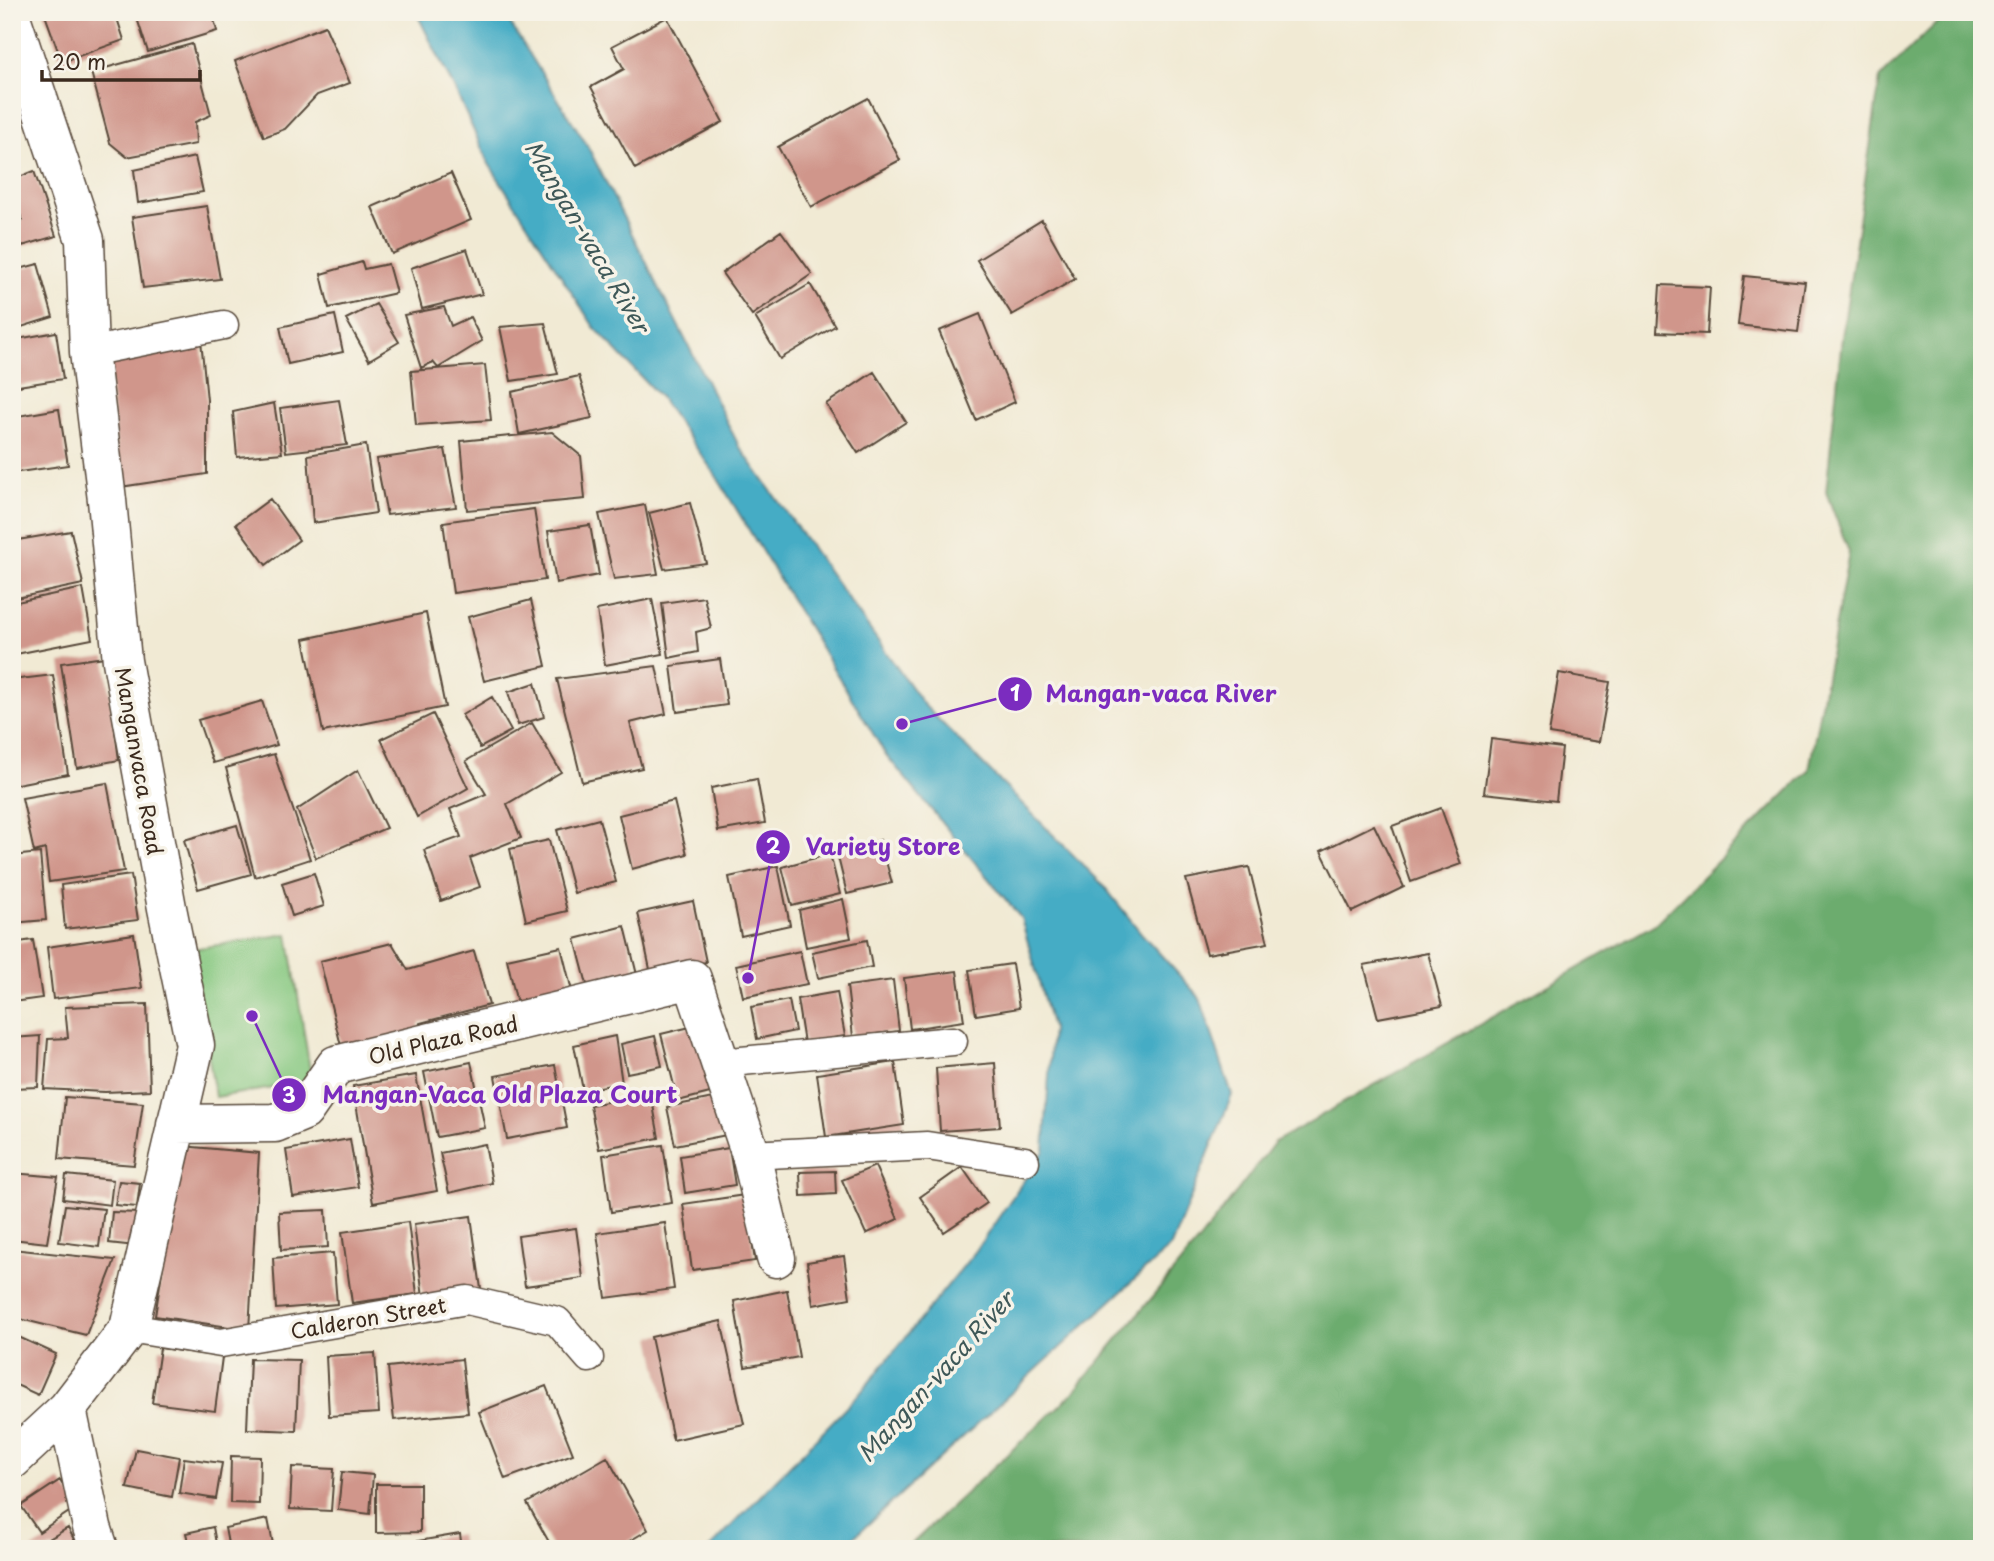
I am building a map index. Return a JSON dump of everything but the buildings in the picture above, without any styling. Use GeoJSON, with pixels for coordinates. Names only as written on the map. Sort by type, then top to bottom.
{"type":"FeatureCollection","features":[{"type":"Feature","properties":{"kind":"street","name":"Manganvaca Road"},"geometry":{"type":"LineString","coordinates":[[12,20],[85,240],[89,352],[107,500],[122,661],[195,1045],[129,1328],[67,1409],[12,1460]]}},
{"type":"Feature","properties":{"kind":"street","name":"Old Plaza Road"},"geometry":{"type":"LineString","coordinates":[[176,1124],[275,1123],[304,1111],[336,1065],[692,979],[720,1063]]}},
{"type":"Feature","properties":{"kind":"street"},"geometry":{"type":"LineString","coordinates":[[720,1063],[751,1155],[776,1258]]}},
{"type":"Feature","properties":{"kind":"street"},"geometry":{"type":"LineString","coordinates":[[67,1409],[99,1549]]}},
{"type":"Feature","properties":{"kind":"lane"},"geometry":{"type":"LineString","coordinates":[[89,352],[224,325]]}},
{"type":"Feature","properties":{"kind":"lane"},"geometry":{"type":"LineString","coordinates":[[720,1063],[953,1041]]}},
{"type":"Feature","properties":{"kind":"lane"},"geometry":{"type":"LineString","coordinates":[[751,1155],[927,1146],[1025,1161]]}},
{"type":"Feature","properties":{"kind":"lane","name":"Calderon Street"},"geometry":{"type":"LineString","coordinates":[[129,1328],[221,1343],[467,1300],[557,1321],[589,1358]]}},
{"type":"Feature","properties":{"kind":"green space"},"geometry":{"type":"Polygon","coordinates":[[[1948,12],[1982,12],[1982,1549],[906,1549],[1073,1393],[1198,1242],[1275,1142],[1655,924],[1809,770],[1849,552],[1826,492],[1842,337],[1880,78],[1948,12]]]}},
{"type":"Feature","properties":{"kind":"green space"},"geometry":{"type":"Polygon","coordinates":[[[288,934],[312,1082],[215,1097],[192,949],[288,934]]]}},
{"type":"Feature","properties":{"kind":"water"},"geometry":{"type":"Polygon","coordinates":[[[416,12],[503,12],[587,145],[739,446],[923,704],[1103,885],[1142,934],[1200,998],[1232,1095],[1171,1246],[841,1549],[709,1549],[862,1391],[975,1252],[1044,1151],[1052,1028],[1021,918],[886,755],[715,474],[659,396],[594,327],[489,164],[416,12]]]}},
{"type":"Feature","properties":{"kind":"place","name":"Mangan-vaca River"},"geometry":{"type":"Point","coordinates":[902,724]}},
{"type":"Feature","properties":{"kind":"place","name":"Variety Store"},"geometry":{"type":"Point","coordinates":[748,978]}},
{"type":"Feature","properties":{"kind":"place","name":"Mangan-Vaca Old Plaza Court"},"geometry":{"type":"Point","coordinates":[252,1016]}}]}
